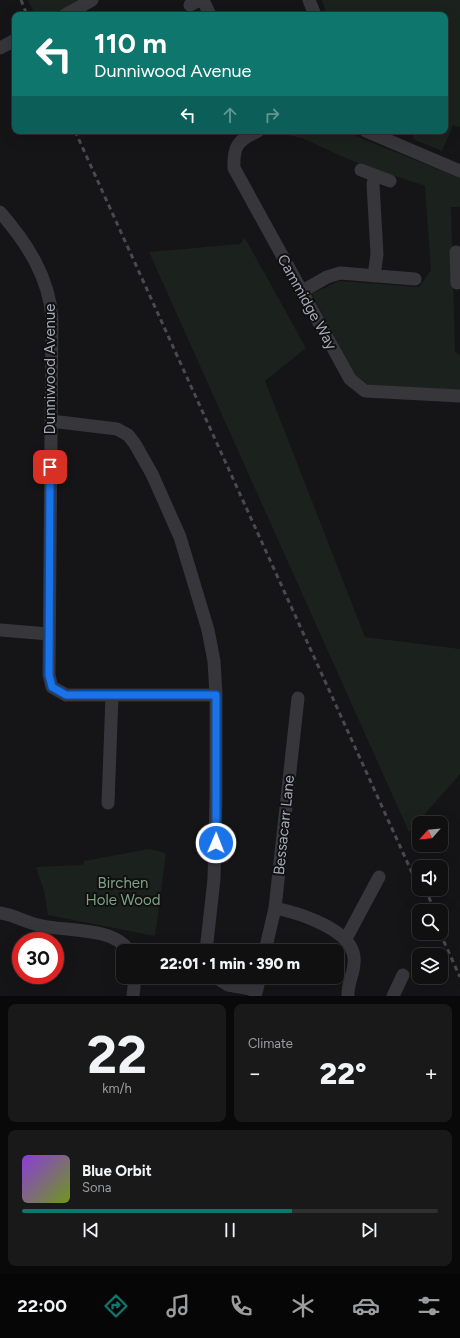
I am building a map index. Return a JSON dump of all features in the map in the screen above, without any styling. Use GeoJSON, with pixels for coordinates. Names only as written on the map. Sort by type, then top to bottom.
{"type":"FeatureCollection","features":[{"type":"Feature","properties":{"kind":"street"},"geometry":{"type":"LineString","coordinates":[[70,12],[92,0]]}},
{"type":"Feature","properties":{"kind":"street"},"geometry":{"type":"LineString","coordinates":[[309,0],[314,12]]}},
{"type":"Feature","properties":{"kind":"street"},"geometry":{"type":"LineString","coordinates":[[198,2],[207,12]]}},
{"type":"Feature","properties":{"kind":"street","name":"Cammidge Way"},"geometry":{"type":"LineString","coordinates":[[253,134],[239,142],[233,153],[234,168],[350,379],[356,386],[365,391],[460,396]]}},
{"type":"Feature","properties":{"kind":"street"},"geometry":{"type":"LineString","coordinates":[[376,134],[460,171]]}},
{"type":"Feature","properties":{"kind":"street"},"geometry":{"type":"LineString","coordinates":[[361,170],[390,181]]}},
{"type":"Feature","properties":{"kind":"street"},"geometry":{"type":"LineString","coordinates":[[374,276],[377,254],[373,184],[375,176]]}},
{"type":"Feature","properties":{"kind":"street","name":"Dunniwood Avenue"},"geometry":{"type":"LineString","coordinates":[[0,212],[32,255],[44,278],[51,299],[49,675],[52,687],[66,695],[216,695]]}},
{"type":"Feature","properties":{"kind":"street"},"geometry":{"type":"LineString","coordinates":[[456,252],[458,274]]}},
{"type":"Feature","properties":{"kind":"street"},"geometry":{"type":"LineString","coordinates":[[301,292],[327,277],[340,273],[415,279]]}},
{"type":"Feature","properties":{"kind":"street"},"geometry":{"type":"LineString","coordinates":[[51,421],[117,429],[128,435],[135,444],[152,474],[180,537],[208,630],[214,661],[216,695],[216,843],[207,944]]}},
{"type":"Feature","properties":{"kind":"street"},"geometry":{"type":"LineString","coordinates":[[0,630],[49,634]]}},
{"type":"Feature","properties":{"kind":"street"},"geometry":{"type":"LineString","coordinates":[[108,803],[112,696]]}},
{"type":"Feature","properties":{"kind":"street","name":"Bessacarr Lane"},"geometry":{"type":"LineString","coordinates":[[267,944],[275,908],[298,698]]}},
{"type":"Feature","properties":{"kind":"street"},"geometry":{"type":"LineString","coordinates":[[344,938],[348,935],[379,877]]}},
{"type":"Feature","properties":{"kind":"street"},"geometry":{"type":"LineString","coordinates":[[275,908],[329,927],[344,938],[352,948],[354,957],[354,968],[348,990],[348,996]]}},
{"type":"Feature","properties":{"kind":"street"},"geometry":{"type":"LineString","coordinates":[[0,913],[11,914],[38,925],[109,936],[120,944]]}},
{"type":"Feature","properties":{"kind":"street"},"geometry":{"type":"LineString","coordinates":[[393,996],[403,975]]}},
{"type":"Feature","properties":{"kind":"street"},"geometry":{"type":"LineString","coordinates":[[133,996],[134,984]]}},
{"type":"Feature","properties":{"kind":"street"},"geometry":{"type":"LineString","coordinates":[[226,984],[256,993]]}},
{"type":"Feature","properties":{"kind":"green space"},"geometry":{"type":"Polygon","coordinates":[[[28,0],[86,0],[58,12],[34,12],[28,0]]]}},
{"type":"Feature","properties":{"kind":"green space"},"geometry":{"type":"Polygon","coordinates":[[[322,0],[460,0],[460,127],[453,125],[442,151],[413,139],[414,134],[448,134],[448,12],[326,12],[322,0]]]}},
{"type":"Feature","properties":{"kind":"green space"},"geometry":{"type":"Polygon","coordinates":[[[284,134],[350,134],[460,178],[460,207],[451,207],[455,352],[460,355],[460,390],[369,385],[355,376],[312,294],[339,281],[419,287],[431,270],[425,186],[359,164],[302,138],[284,134]]]}},
{"type":"Feature","properties":{"kind":"green space"},"geometry":{"type":"Polygon","coordinates":[[[245,238],[306,348],[265,381],[365,637],[460,649],[460,774],[423,816],[412,816],[412,829],[409,832],[149,252],[240,244],[245,238]]]}},
{"type":"Feature","properties":{"kind":"green space","name":"Birchen Hole Wood"},"geometry":{"type":"Polygon","coordinates":[[[149,849],[166,853],[155,936],[48,915],[44,891],[36,867],[83,865],[84,861],[149,849]]]}},
{"type":"Feature","properties":{"kind":"railway"},"geometry":{"type":"LineString","coordinates":[[21,0],[26,12]]}},
{"type":"Feature","properties":{"kind":"railway"},"geometry":{"type":"LineString","coordinates":[[76,134],[412,873]]}},
{"type":"Feature","properties":{"kind":"railway"},"geometry":{"type":"LineString","coordinates":[[428,896],[432,904]]}},
{"type":"Feature","properties":{"kind":"railway"},"geometry":{"type":"LineString","coordinates":[[443,940],[460,977]]}},
{"type":"Feature","properties":{"kind":"route"},"geometry":{"type":"LineString","coordinates":[[50,467],[49,675],[52,687],[58,692],[66,695],[216,695],[216,843]]}}]}
